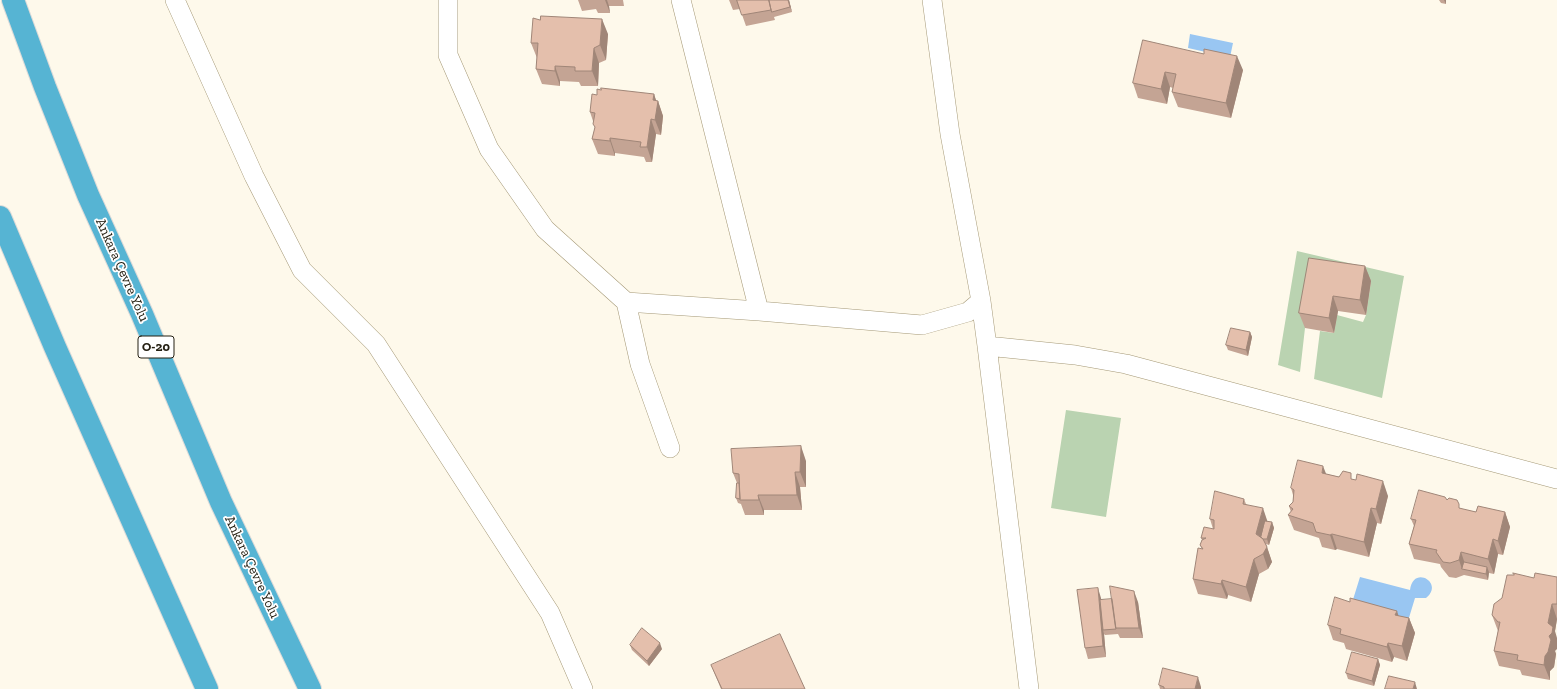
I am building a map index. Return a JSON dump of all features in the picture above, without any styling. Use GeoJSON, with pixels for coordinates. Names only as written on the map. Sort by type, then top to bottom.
{"type":"FeatureCollection","features":[{"type":"Feature","properties":{"kind":"highway","name":"Ankara Çevre Yolu"},"geometry":{"type":"LineString","coordinates":[[13,0],[45,87],[88,195],[142,314],[221,502],[310,689]]}},
{"type":"Feature","properties":{"kind":"highway"},"geometry":{"type":"LineString","coordinates":[[0,217],[207,689]]}},
{"type":"Feature","properties":{"kind":"street"},"geometry":{"type":"LineString","coordinates":[[175,0],[254,176],[302,270],[376,344],[550,612],[584,689]]}},
{"type":"Feature","properties":{"kind":"street"},"geometry":{"type":"LineString","coordinates":[[448,0],[448,55],[489,149],[545,229],[626,302],[640,364],[670,448]]}},
{"type":"Feature","properties":{"kind":"street"},"geometry":{"type":"LineString","coordinates":[[681,0],[759,311]]}},
{"type":"Feature","properties":{"kind":"street"},"geometry":{"type":"LineString","coordinates":[[932,0],[950,134],[981,300],[1029,689]]}},
{"type":"Feature","properties":{"kind":"street"},"geometry":{"type":"LineString","coordinates":[[626,302],[759,311],[922,325],[968,312],[981,300]]}},
{"type":"Feature","properties":{"kind":"street"},"geometry":{"type":"LineString","coordinates":[[987,346],[1075,355],[1126,364],[1557,479]]}},
{"type":"Feature","properties":{"kind":"green space"},"geometry":{"type":"Polygon","coordinates":[[[1297,251],[1404,276],[1382,398],[1314,379],[1320,331],[1334,333],[1337,315],[1363,322],[1366,315],[1371,281],[1305,328],[1300,372],[1278,365],[1297,251]]]}},
{"type":"Feature","properties":{"kind":"green space"},"geometry":{"type":"Polygon","coordinates":[[[1066,410],[1121,418],[1106,517],[1051,508],[1066,410]]]}},
{"type":"Feature","properties":{"kind":"water"},"geometry":{"type":"Polygon","coordinates":[[[1190,34],[1233,43],[1229,62],[1219,55],[1188,48],[1190,34]]]}},
{"type":"Feature","properties":{"kind":"water"},"geometry":{"type":"Polygon","coordinates":[[[1360,577],[1410,590],[1412,582],[1416,578],[1421,577],[1430,582],[1432,587],[1431,592],[1426,598],[1415,598],[1408,621],[1351,606],[1360,577]]]}},
{"type":"Feature","properties":{"kind":"building"},"geometry":{"type":"Polygon","coordinates":[[[737,0],[769,0],[771,10],[742,15],[737,0]]]}},
{"type":"Feature","properties":{"kind":"building"},"geometry":{"type":"Polygon","coordinates":[[[769,0],[788,0],[790,7],[772,12],[769,0]]]}},
{"type":"Feature","properties":{"kind":"building"},"geometry":{"type":"Polygon","coordinates":[[[541,16],[602,19],[600,45],[594,48],[592,71],[575,71],[575,67],[555,66],[555,71],[536,69],[538,43],[531,43],[533,18],[540,20],[541,16]]]}},
{"type":"Feature","properties":{"kind":"building"},"geometry":{"type":"Polygon","coordinates":[[[1143,40],[1204,54],[1204,49],[1237,56],[1226,103],[1172,92],[1176,74],[1165,72],[1161,89],[1133,83],[1143,40]]]}},
{"type":"Feature","properties":{"kind":"building"},"geometry":{"type":"Polygon","coordinates":[[[601,88],[654,94],[653,100],[658,101],[655,120],[651,119],[647,147],[640,147],[641,142],[610,138],[610,141],[592,139],[595,127],[593,124],[595,113],[590,112],[592,94],[597,95],[597,89],[601,90],[601,88]]]}},
{"type":"Feature","properties":{"kind":"building"},"geometry":{"type":"Polygon","coordinates":[[[1309,258],[1365,266],[1360,300],[1333,296],[1329,318],[1299,313],[1309,258]]]}},
{"type":"Feature","properties":{"kind":"building"},"geometry":{"type":"Polygon","coordinates":[[[1231,328],[1250,332],[1246,350],[1226,345],[1231,328]]]}},
{"type":"Feature","properties":{"kind":"building"},"geometry":{"type":"Polygon","coordinates":[[[801,446],[800,472],[795,472],[797,495],[758,495],[759,500],[740,500],[739,474],[733,473],[731,449],[801,446]]]}},
{"type":"Feature","properties":{"kind":"building"},"geometry":{"type":"Polygon","coordinates":[[[1298,460],[1323,466],[1322,473],[1339,477],[1343,471],[1351,473],[1351,479],[1356,480],[1357,474],[1383,481],[1376,509],[1371,508],[1364,542],[1332,534],[1330,535],[1316,532],[1313,523],[1288,515],[1293,509],[1289,506],[1293,502],[1294,490],[1291,488],[1298,460]]]}},
{"type":"Feature","properties":{"kind":"building"},"geometry":{"type":"Polygon","coordinates":[[[737,483],[739,483],[740,499],[736,498],[737,483]]]}},
{"type":"Feature","properties":{"kind":"building"},"geometry":{"type":"Polygon","coordinates":[[[1419,490],[1445,497],[1447,500],[1449,498],[1457,500],[1459,508],[1476,512],[1478,506],[1505,512],[1498,541],[1493,539],[1488,559],[1461,552],[1459,560],[1450,563],[1443,562],[1436,552],[1437,550],[1409,544],[1416,520],[1411,519],[1419,490]]]}},
{"type":"Feature","properties":{"kind":"building"},"geometry":{"type":"Polygon","coordinates":[[[1215,491],[1244,499],[1243,504],[1263,508],[1256,534],[1263,539],[1267,547],[1263,554],[1254,559],[1246,587],[1222,580],[1221,584],[1193,579],[1198,548],[1203,549],[1200,545],[1202,540],[1206,538],[1201,538],[1204,527],[1214,529],[1214,520],[1210,519],[1215,491]]]}},
{"type":"Feature","properties":{"kind":"building"},"geometry":{"type":"Polygon","coordinates":[[[1265,521],[1272,522],[1267,539],[1263,539],[1261,537],[1265,521]]]}},
{"type":"Feature","properties":{"kind":"building"},"geometry":{"type":"Polygon","coordinates":[[[1464,562],[1487,567],[1486,574],[1462,569],[1464,562]]]}},
{"type":"Feature","properties":{"kind":"building"},"geometry":{"type":"Polygon","coordinates":[[[1513,573],[1534,578],[1535,573],[1557,577],[1557,604],[1552,604],[1548,623],[1553,627],[1552,633],[1549,636],[1551,640],[1548,652],[1545,656],[1544,665],[1517,660],[1518,655],[1494,651],[1500,622],[1498,622],[1492,615],[1494,604],[1502,598],[1507,575],[1514,575],[1513,573]]]}},
{"type":"Feature","properties":{"kind":"building"},"geometry":{"type":"Polygon","coordinates":[[[1110,586],[1134,591],[1139,628],[1116,628],[1110,586]]]}},
{"type":"Feature","properties":{"kind":"building"},"geometry":{"type":"Polygon","coordinates":[[[1098,588],[1103,646],[1085,648],[1077,590],[1098,588]]]}},
{"type":"Feature","properties":{"kind":"building"},"geometry":{"type":"Polygon","coordinates":[[[1335,597],[1350,602],[1350,598],[1397,611],[1395,615],[1409,618],[1402,646],[1388,643],[1387,647],[1340,634],[1341,629],[1328,625],[1335,597]]]}},
{"type":"Feature","properties":{"kind":"building"},"geometry":{"type":"Polygon","coordinates":[[[1112,599],[1116,629],[1103,630],[1100,600],[1112,599]]]}},
{"type":"Feature","properties":{"kind":"building"},"geometry":{"type":"Polygon","coordinates":[[[642,628],[660,643],[647,661],[630,645],[642,628]]]}},
{"type":"Feature","properties":{"kind":"building"},"geometry":{"type":"Polygon","coordinates":[[[780,634],[805,689],[722,689],[711,665],[780,634]]]}},
{"type":"Feature","properties":{"kind":"building"},"geometry":{"type":"Polygon","coordinates":[[[1352,652],[1378,659],[1372,681],[1346,673],[1352,652]]]}},
{"type":"Feature","properties":{"kind":"building"},"geometry":{"type":"Polygon","coordinates":[[[1163,668],[1198,677],[1195,689],[1164,689],[1164,687],[1159,685],[1163,668]]]}},
{"type":"Feature","properties":{"kind":"building"},"geometry":{"type":"Polygon","coordinates":[[[1389,676],[1415,682],[1413,689],[1385,689],[1389,676]]]}}]}
